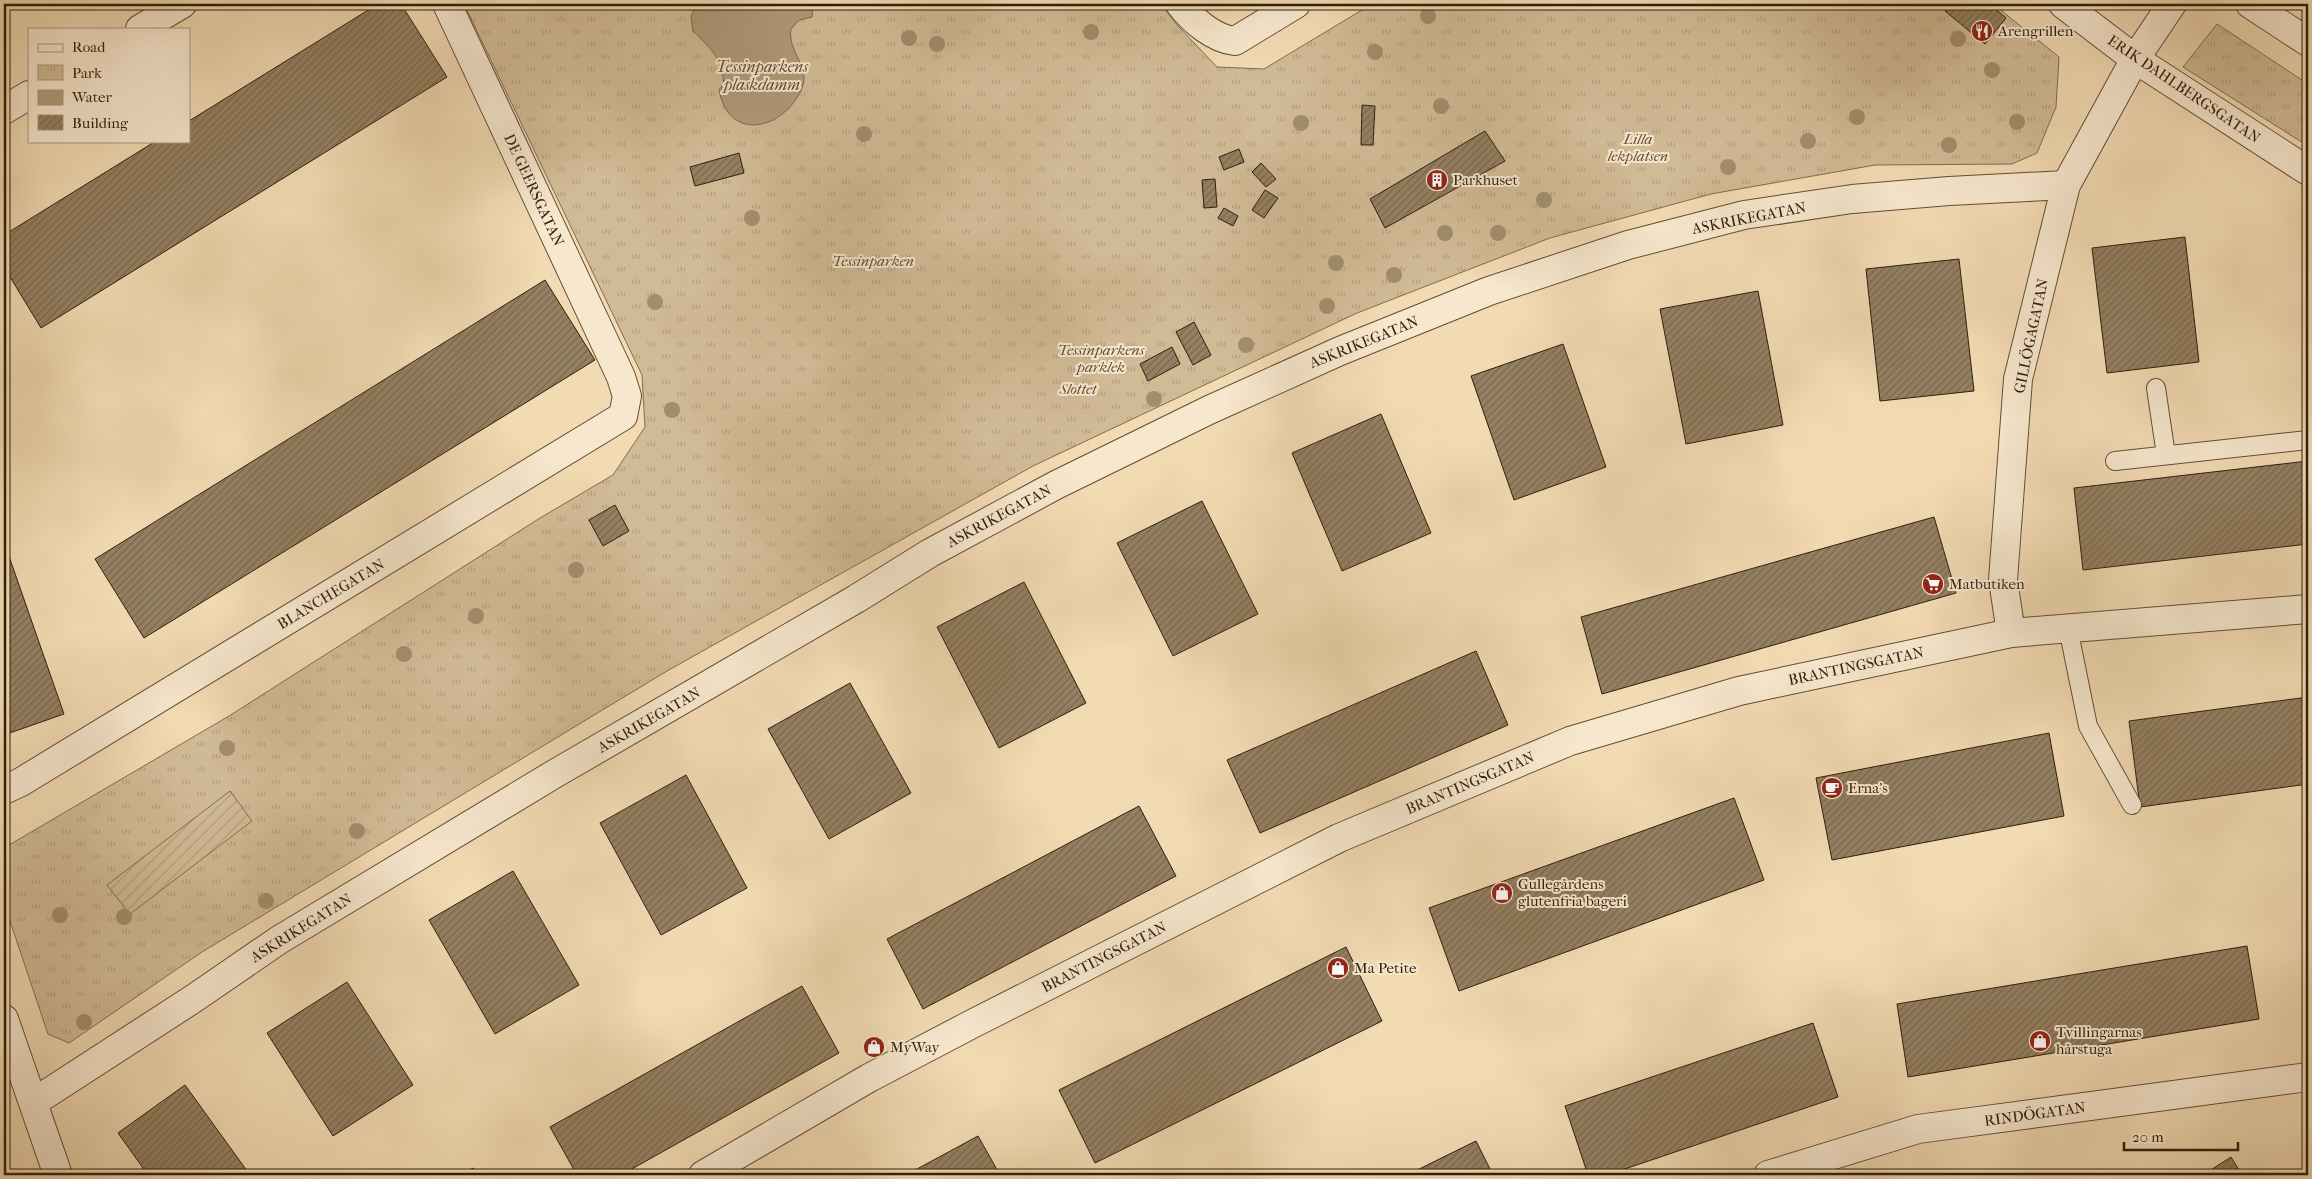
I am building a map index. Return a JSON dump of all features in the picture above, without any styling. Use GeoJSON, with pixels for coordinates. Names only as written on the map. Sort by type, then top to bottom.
{"type":"FeatureCollection","features":[{"type":"Feature","properties":{"kind":"street"},"geometry":{"type":"LineString","coordinates":[[142,28],[182,4]]}},
{"type":"Feature","properties":{"kind":"street","name":"DE GEERSGATAN"},"geometry":{"type":"LineString","coordinates":[[447,4],[622,377]]}},
{"type":"Feature","properties":{"kind":"street"},"geometry":{"type":"LineString","coordinates":[[1180,4],[1200,24],[1217,36],[1235,41],[1296,4]]}},
{"type":"Feature","properties":{"kind":"street","name":"ERIK DAHLBERGSGATAN"},"geometry":{"type":"LineString","coordinates":[[2063,4],[2135,60],[2308,171]]}},
{"type":"Feature","properties":{"kind":"street","name":"GILLÖGAGATAN"},"geometry":{"type":"LineString","coordinates":[[2011,633],[2003,580],[2018,379],[2066,185],[2135,60],[2172,4]]}},
{"type":"Feature","properties":{"kind":"street"},"geometry":{"type":"LineString","coordinates":[[2250,4],[2308,42]]}},
{"type":"Feature","properties":{"kind":"street"},"geometry":{"type":"LineString","coordinates":[[4,110],[28,96]]}},
{"type":"Feature","properties":{"kind":"street","name":"ASKRIKEGATAN"},"geometry":{"type":"LineString","coordinates":[[34,1102],[113,1052],[279,940],[556,773],[856,599],[930,553],[1056,486],[1210,410],[1340,351],[1488,291],[1628,245],[1744,215],[1852,199],[1949,190],[2066,185]]}},
{"type":"Feature","properties":{"kind":"street","name":"BLANCHEGATAN"},"geometry":{"type":"LineString","coordinates":[[4,790],[21,782],[612,424],[623,416],[627,396],[622,377]]}},
{"type":"Feature","properties":{"kind":"street","name":"BRANTINGSGATAN"},"geometry":{"type":"LineString","coordinates":[[703,1175],[869,1078],[963,1028],[1339,838],[1561,745],[1739,690],[2011,633],[2308,608]]}},
{"type":"Feature","properties":{"kind":"street"},"geometry":{"type":"LineString","coordinates":[[4,1019],[58,1175]]}},
{"type":"Feature","properties":{"kind":"street","name":"RINDÖGATAN"},"geometry":{"type":"LineString","coordinates":[[1768,1175],[1918,1129],[2308,1077]]}},
{"type":"Feature","properties":{"kind":"lane"},"geometry":{"type":"LineString","coordinates":[[2156,388],[2166,455]]}},
{"type":"Feature","properties":{"kind":"lane"},"geometry":{"type":"LineString","coordinates":[[2115,461],[2308,440]]}},
{"type":"Feature","properties":{"kind":"lane"},"geometry":{"type":"LineString","coordinates":[[2068,628],[2088,726],[2132,805]]}},
{"type":"Feature","properties":{"kind":"green space","name":"Tessinparken"},"geometry":{"type":"Polygon","coordinates":[[[464,4],[1161,4],[1177,25],[1217,67],[1264,69],[1372,4],[1993,4],[2059,57],[2056,107],[2037,153],[2012,164],[1875,165],[1711,194],[1550,238],[1357,313],[1033,466],[667,671],[202,952],[69,1043],[48,1034],[4,903],[4,848],[229,716],[540,518],[613,475],[645,427],[642,375],[464,4]]]}},
{"type":"Feature","properties":{"kind":"green space"},"geometry":{"type":"Polygon","coordinates":[[[2217,24],[2308,84],[2308,146],[2183,67],[2217,24]]]}},
{"type":"Feature","properties":{"kind":"green space"},"geometry":{"type":"Polygon","coordinates":[[[230,791],[252,821],[130,914],[107,885],[230,791]]]}},
{"type":"Feature","properties":{"kind":"water","name":"Tessinparkens plaskdamm"},"geometry":{"type":"Polygon","coordinates":[[[697,4],[813,4],[812,17],[799,20],[791,29],[792,45],[804,73],[804,80],[794,102],[783,113],[771,121],[758,125],[745,124],[734,118],[725,107],[719,90],[724,83],[720,65],[714,54],[693,31],[691,16],[697,4]]]}},
{"type":"Feature","properties":{"kind":"building"},"geometry":{"type":"Polygon","coordinates":[[[378,4],[401,4],[447,77],[41,328],[4,267],[4,235],[154,142],[190,142],[190,120],[378,4]]]}},
{"type":"Feature","properties":{"kind":"building","name":"Arengrillen"},"geometry":{"type":"Polygon","coordinates":[[[1951,4],[1989,4],[2006,18],[1985,44],[1945,11],[1951,4]]]}},
{"type":"Feature","properties":{"kind":"building"},"geometry":{"type":"Polygon","coordinates":[[[1362,105],[1375,106],[1373,145],[1361,145],[1362,105]]]}},
{"type":"Feature","properties":{"kind":"building","name":"Parkhuset"},"geometry":{"type":"Polygon","coordinates":[[[1485,131],[1505,161],[1385,228],[1370,199],[1485,131]]]}},
{"type":"Feature","properties":{"kind":"building"},"geometry":{"type":"Polygon","coordinates":[[[1239,149],[1244,162],[1224,170],[1219,157],[1239,149]]]}},
{"type":"Feature","properties":{"kind":"building"},"geometry":{"type":"Polygon","coordinates":[[[739,153],[744,173],[695,186],[690,167],[739,153]]]}},
{"type":"Feature","properties":{"kind":"building"},"geometry":{"type":"Polygon","coordinates":[[[1261,163],[1276,179],[1266,187],[1252,172],[1261,163]]]}},
{"type":"Feature","properties":{"kind":"building"},"geometry":{"type":"Polygon","coordinates":[[[1215,179],[1217,207],[1204,208],[1202,180],[1215,179]]]}},
{"type":"Feature","properties":{"kind":"building"},"geometry":{"type":"Polygon","coordinates":[[[1265,190],[1278,198],[1264,218],[1252,210],[1265,190]]]}},
{"type":"Feature","properties":{"kind":"building"},"geometry":{"type":"Polygon","coordinates":[[[1224,208],[1238,216],[1233,226],[1218,218],[1224,208]]]}},
{"type":"Feature","properties":{"kind":"building"},"geometry":{"type":"Polygon","coordinates":[[[2185,237],[2199,362],[2107,373],[2092,248],[2185,237]]]}},
{"type":"Feature","properties":{"kind":"building"},"geometry":{"type":"Polygon","coordinates":[[[1959,259],[1974,391],[1880,401],[1866,269],[1959,259]]]}},
{"type":"Feature","properties":{"kind":"building"},"geometry":{"type":"Polygon","coordinates":[[[545,280],[595,360],[144,638],[95,559],[545,280]]]}},
{"type":"Feature","properties":{"kind":"building"},"geometry":{"type":"Polygon","coordinates":[[[1758,291],[1783,425],[1686,444],[1660,309],[1758,291]]]}},
{"type":"Feature","properties":{"kind":"building"},"geometry":{"type":"Polygon","coordinates":[[[1194,322],[1211,355],[1193,365],[1176,332],[1194,322]]]}},
{"type":"Feature","properties":{"kind":"building"},"geometry":{"type":"Polygon","coordinates":[[[1563,344],[1606,467],[1514,500],[1471,376],[1563,344]]]}},
{"type":"Feature","properties":{"kind":"building"},"geometry":{"type":"Polygon","coordinates":[[[1172,347],[1180,364],[1148,381],[1140,364],[1172,347]]]}},
{"type":"Feature","properties":{"kind":"building"},"geometry":{"type":"Polygon","coordinates":[[[1381,414],[1431,533],[1342,571],[1292,453],[1381,414]]]}},
{"type":"Feature","properties":{"kind":"building"},"geometry":{"type":"Polygon","coordinates":[[[2308,461],[2308,544],[2083,570],[2074,488],[2308,461]]]}},
{"type":"Feature","properties":{"kind":"building"},"geometry":{"type":"Polygon","coordinates":[[[1202,501],[1258,614],[1173,656],[1117,543],[1202,501]]]}},
{"type":"Feature","properties":{"kind":"building"},"geometry":{"type":"Polygon","coordinates":[[[615,505],[629,531],[603,546],[589,520],[615,505]]]}},
{"type":"Feature","properties":{"kind":"building"},"geometry":{"type":"Polygon","coordinates":[[[1934,517],[1956,593],[1602,694],[1581,617],[1934,517]]]}},
{"type":"Feature","properties":{"kind":"building"},"geometry":{"type":"Polygon","coordinates":[[[4,542],[64,714],[4,735],[4,542]]]}},
{"type":"Feature","properties":{"kind":"building"},"geometry":{"type":"Polygon","coordinates":[[[1024,582],[1086,703],[999,748],[937,627],[1024,582]]]}},
{"type":"Feature","properties":{"kind":"building"},"geometry":{"type":"Polygon","coordinates":[[[1476,651],[1508,725],[1260,833],[1227,760],[1476,651]]]}},
{"type":"Feature","properties":{"kind":"building"},"geometry":{"type":"Polygon","coordinates":[[[850,683],[911,793],[829,839],[768,729],[850,683]]]}},
{"type":"Feature","properties":{"kind":"building"},"geometry":{"type":"Polygon","coordinates":[[[2308,697],[2308,784],[2140,807],[2129,721],[2308,697]]]}},
{"type":"Feature","properties":{"kind":"building"},"geometry":{"type":"Polygon","coordinates":[[[2049,733],[2064,816],[1832,860],[1816,778],[2049,733]]]}},
{"type":"Feature","properties":{"kind":"building"},"geometry":{"type":"Polygon","coordinates":[[[686,775],[747,888],[661,935],[600,823],[686,775]]]}},
{"type":"Feature","properties":{"kind":"building"},"geometry":{"type":"Polygon","coordinates":[[[1734,798],[1764,880],[1459,991],[1429,908],[1734,798]]]}},
{"type":"Feature","properties":{"kind":"building"},"geometry":{"type":"Polygon","coordinates":[[[1139,806],[1176,876],[923,1009],[887,939],[1139,806]]]}},
{"type":"Feature","properties":{"kind":"building"},"geometry":{"type":"Polygon","coordinates":[[[513,871],[579,985],[495,1034],[429,920],[513,871]]]}},
{"type":"Feature","properties":{"kind":"building"},"geometry":{"type":"Polygon","coordinates":[[[2247,946],[2259,1019],[1908,1077],[1897,1004],[2247,946]]]}},
{"type":"Feature","properties":{"kind":"building"},"geometry":{"type":"Polygon","coordinates":[[[1346,947],[1382,1021],[1095,1163],[1059,1090],[1346,947]]]}},
{"type":"Feature","properties":{"kind":"building"},"geometry":{"type":"Polygon","coordinates":[[[347,982],[413,1085],[333,1136],[267,1033],[347,982]]]}},
{"type":"Feature","properties":{"kind":"building"},"geometry":{"type":"Polygon","coordinates":[[[802,986],[839,1053],[621,1175],[577,1175],[550,1127],[802,986]]]}},
{"type":"Feature","properties":{"kind":"building"},"geometry":{"type":"Polygon","coordinates":[[[1813,1023],[1838,1097],[1607,1175],[1588,1175],[1565,1106],[1813,1023]]]}},
{"type":"Feature","properties":{"kind":"building"},"geometry":{"type":"Polygon","coordinates":[[[185,1085],[250,1175],[148,1175],[118,1133],[185,1085]]]}},
{"type":"Feature","properties":{"kind":"building"},"geometry":{"type":"Polygon","coordinates":[[[978,1136],[1000,1175],[906,1175],[978,1136]]]}},
{"type":"Feature","properties":{"kind":"building"},"geometry":{"type":"Polygon","coordinates":[[[1476,1141],[1493,1175],[1407,1175],[1476,1141]]]}},
{"type":"Feature","properties":{"kind":"building"},"geometry":{"type":"Polygon","coordinates":[[[2231,1157],[2242,1175],[2203,1175],[2231,1157]]]}},
{"type":"Feature","properties":{"kind":"building"},"geometry":{"type":"Polygon","coordinates":[[[473,1168],[477,1175],[461,1175],[473,1168]]]}},
{"type":"Feature","properties":{"kind":"place","name":"Arengrillen"},"geometry":{"type":"Point","coordinates":[1982,31]}},
{"type":"Feature","properties":{"kind":"place","name":"Parkhuset"},"geometry":{"type":"Point","coordinates":[1437,180]}},
{"type":"Feature","properties":{"kind":"place","name":"Matbutiken"},"geometry":{"type":"Point","coordinates":[1933,584]}},
{"type":"Feature","properties":{"kind":"place","name":"Erna's"},"geometry":{"type":"Point","coordinates":[1832,788]}},
{"type":"Feature","properties":{"kind":"place","name":"Gullegårdens glutenfria bageri"},"geometry":{"type":"Point","coordinates":[1502,893]}},
{"type":"Feature","properties":{"kind":"place","name":"Ma Petite"},"geometry":{"type":"Point","coordinates":[1338,968]}},
{"type":"Feature","properties":{"kind":"place","name":"Tvillingarnas hårstuga"},"geometry":{"type":"Point","coordinates":[2040,1041]}},
{"type":"Feature","properties":{"kind":"place","name":"MyWay"},"geometry":{"type":"Point","coordinates":[874,1047]}},
{"type":"Feature","properties":{"kind":"park label","name":"Lilla lekplatsen"},"geometry":{"type":"Point","coordinates":[1638,148]}},
{"type":"Feature","properties":{"kind":"park label","name":"Tessinparkens parklek"},"geometry":{"type":"Point","coordinates":[1101,358]}},
{"type":"Feature","properties":{"kind":"park label","name":"Slottet"},"geometry":{"type":"Point","coordinates":[1078,389]}}]}
